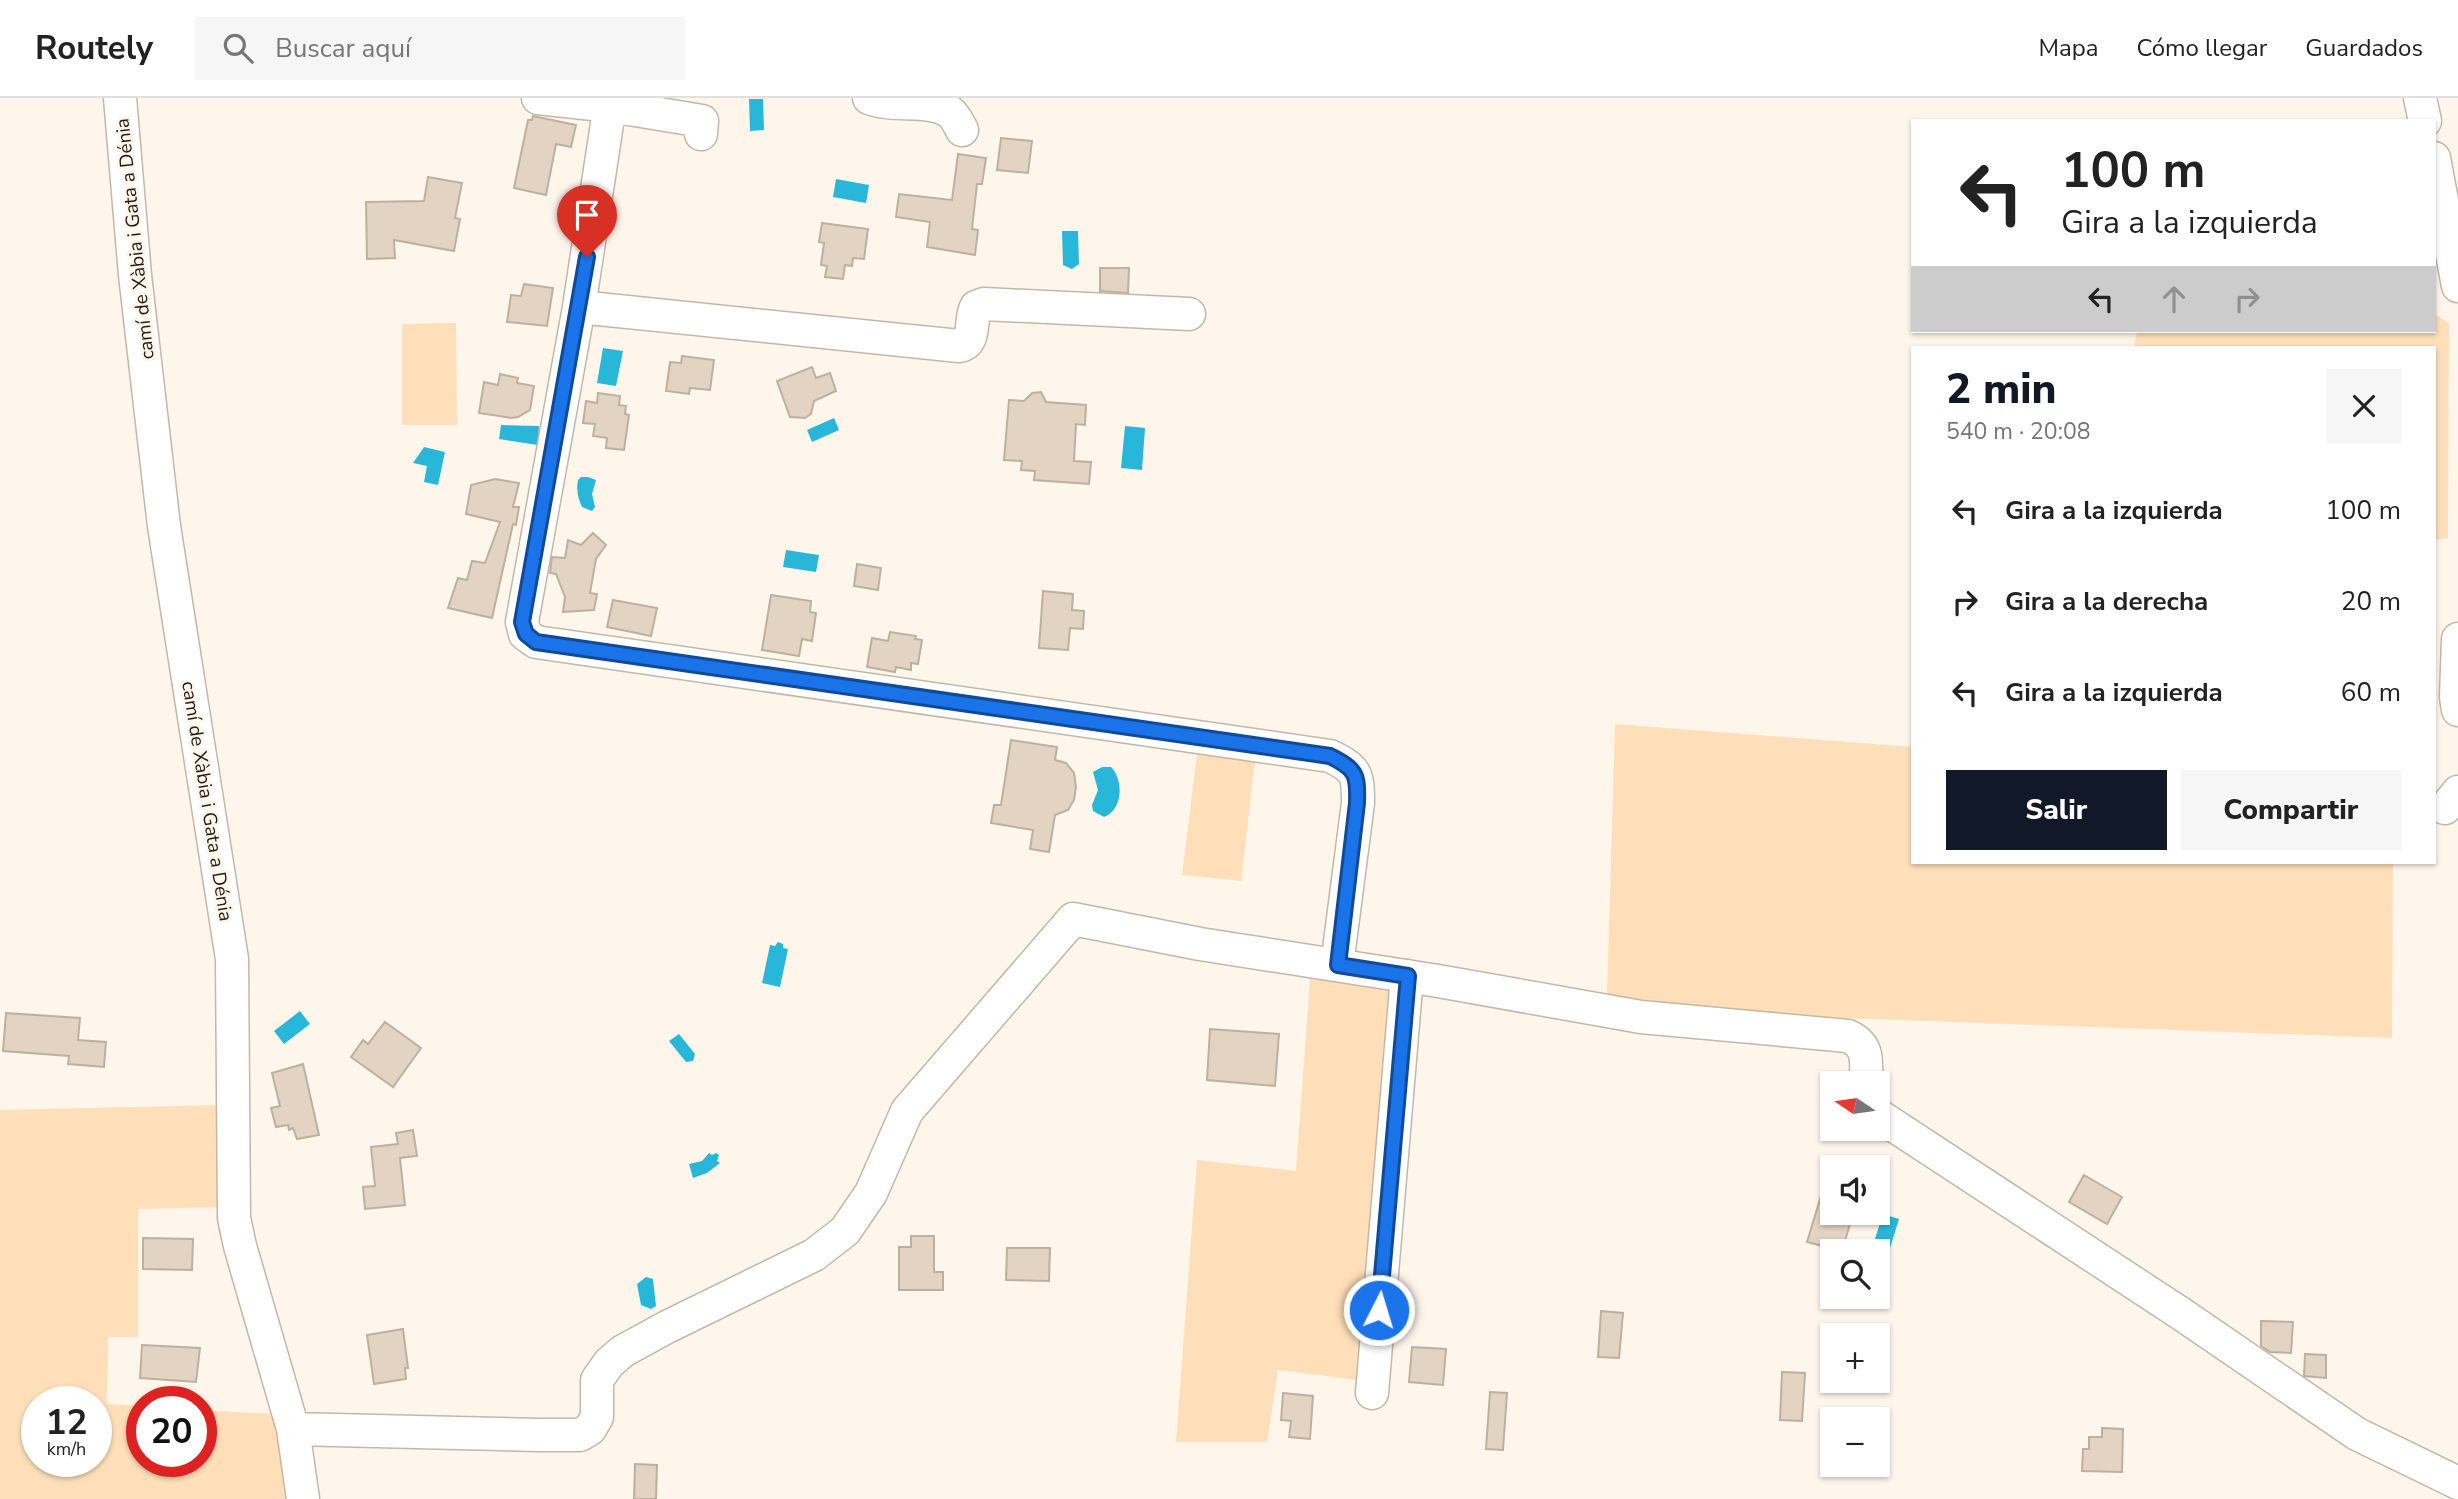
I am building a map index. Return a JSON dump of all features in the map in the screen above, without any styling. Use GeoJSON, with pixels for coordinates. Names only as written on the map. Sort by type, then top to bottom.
{"type":"FeatureCollection","features":[{"type":"Feature","properties":{"kind":"street","name":"camí de Xàbia i Gata a Dénia"},"geometry":{"type":"LineString","coordinates":[[120,98],[135,275],[164,526],[232,959],[234,1218],[293,1429],[302,1475],[303,1499]]}},
{"type":"Feature","properties":{"kind":"street"},"geometry":{"type":"LineString","coordinates":[[538,98],[611,102],[702,121],[701,134]]}},
{"type":"Feature","properties":{"kind":"street"},"geometry":{"type":"LineString","coordinates":[[869,98],[881,102],[935,103],[950,112],[962,130]]}},
{"type":"Feature","properties":{"kind":"street"},"geometry":{"type":"LineString","coordinates":[[2420,98],[2425,119]]}},
{"type":"Feature","properties":{"kind":"street"},"geometry":{"type":"LineString","coordinates":[[611,102],[579,307],[522,622],[526,634],[536,642],[1330,756],[1351,768],[1358,780],[1338,965]]}},
{"type":"Feature","properties":{"kind":"street"},"geometry":{"type":"LineString","coordinates":[[2436,169],[2458,286]]}},
{"type":"Feature","properties":{"kind":"street"},"geometry":{"type":"LineString","coordinates":[[579,307],[959,346],[970,341],[972,313],[976,307],[984,304],[1189,314]]}},
{"type":"Feature","properties":{"kind":"street"},"geometry":{"type":"LineString","coordinates":[[2458,639],[2458,710]]}},
{"type":"Feature","properties":{"kind":"street"},"geometry":{"type":"LineString","coordinates":[[293,1429],[539,1435],[580,1434],[590,1429],[597,1417],[597,1380],[609,1363],[623,1351],[814,1255],[845,1231],[870,1193],[907,1111],[1073,919],[1200,944],[1408,976],[1641,1017],[1848,1036],[1858,1041],[1865,1051],[1866,1071]]}},
{"type":"Feature","properties":{"kind":"street"},"geometry":{"type":"LineString","coordinates":[[1372,1393],[1408,976]]}},
{"type":"Feature","properties":{"kind":"street"},"geometry":{"type":"LineString","coordinates":[[1890,1123],[2180,1313],[2357,1434],[2458,1483]]}},
{"type":"Feature","properties":{"kind":"shaded area"},"geometry":{"type":"Polygon","coordinates":[[[2436,315],[2449,323],[2448,538],[2436,540],[2436,346],[2134,346],[2137,333],[2436,333],[2436,315]]]}},
{"type":"Feature","properties":{"kind":"shaded area"},"geometry":{"type":"Polygon","coordinates":[[[456,323],[457,425],[402,425],[402,324],[456,323]]]}},
{"type":"Feature","properties":{"kind":"shaded area"},"geometry":{"type":"Polygon","coordinates":[[[1615,724],[1911,747],[1911,864],[2393,864],[2392,1038],[1737,1014],[1646,1006],[1607,995],[1615,724]]]}},
{"type":"Feature","properties":{"kind":"shaded area"},"geometry":{"type":"Polygon","coordinates":[[[1197,754],[1255,761],[1241,881],[1182,875],[1197,754]]]}},
{"type":"Feature","properties":{"kind":"shaded area"},"geometry":{"type":"Polygon","coordinates":[[[1311,966],[1393,988],[1364,1381],[1278,1370],[1267,1442],[1176,1442],[1197,1160],[1296,1171],[1311,966]]]}},
{"type":"Feature","properties":{"kind":"shaded area"},"geometry":{"type":"Polygon","coordinates":[[[219,1105],[226,1207],[138,1209],[138,1337],[108,1337],[107,1386],[21,1386],[21,1477],[112,1477],[112,1404],[126,1405],[126,1477],[217,1477],[217,1411],[277,1414],[286,1499],[0,1499],[0,1110],[219,1105]]]}},
{"type":"Feature","properties":{"kind":"water"},"geometry":{"type":"Polygon","coordinates":[[[749,99],[763,99],[764,130],[750,131],[749,99]]]}},
{"type":"Feature","properties":{"kind":"water"},"geometry":{"type":"Polygon","coordinates":[[[836,179],[869,185],[866,203],[833,197],[836,179]]]}},
{"type":"Feature","properties":{"kind":"water"},"geometry":{"type":"Polygon","coordinates":[[[1062,231],[1078,231],[1079,264],[1072,269],[1063,265],[1062,231]]]}},
{"type":"Feature","properties":{"kind":"water"},"geometry":{"type":"Polygon","coordinates":[[[603,348],[623,351],[616,386],[597,383],[603,348]]]}},
{"type":"Feature","properties":{"kind":"water"},"geometry":{"type":"Polygon","coordinates":[[[834,418],[839,430],[812,442],[807,430],[834,418]]]}},
{"type":"Feature","properties":{"kind":"water"},"geometry":{"type":"Polygon","coordinates":[[[501,425],[539,426],[538,445],[499,439],[501,425]]]}},
{"type":"Feature","properties":{"kind":"water"},"geometry":{"type":"Polygon","coordinates":[[[1125,426],[1145,428],[1142,470],[1121,468],[1125,426]]]}},
{"type":"Feature","properties":{"kind":"water"},"geometry":{"type":"Polygon","coordinates":[[[424,447],[445,452],[438,485],[424,482],[427,466],[413,463],[424,447]]]}},
{"type":"Feature","properties":{"kind":"water"},"geometry":{"type":"Polygon","coordinates":[[[581,477],[596,480],[592,494],[595,507],[592,511],[582,507],[579,501],[577,484],[581,477]]]}},
{"type":"Feature","properties":{"kind":"water"},"geometry":{"type":"Polygon","coordinates":[[[786,550],[819,555],[816,572],[783,567],[786,550]]]}},
{"type":"Feature","properties":{"kind":"water"},"geometry":{"type":"Polygon","coordinates":[[[1102,767],[1111,767],[1120,787],[1115,808],[1104,817],[1093,811],[1092,805],[1098,790],[1093,772],[1102,767]]]}},
{"type":"Feature","properties":{"kind":"water"},"geometry":{"type":"Polygon","coordinates":[[[778,942],[788,949],[780,987],[762,983],[770,945],[775,946],[778,942]]]}},
{"type":"Feature","properties":{"kind":"water"},"geometry":{"type":"Polygon","coordinates":[[[300,1011],[310,1024],[284,1044],[274,1031],[300,1011]]]}},
{"type":"Feature","properties":{"kind":"water"},"geometry":{"type":"Polygon","coordinates":[[[679,1034],[695,1054],[693,1061],[686,1062],[669,1041],[679,1034]]]}},
{"type":"Feature","properties":{"kind":"water"},"geometry":{"type":"Polygon","coordinates":[[[709,1153],[719,1155],[717,1161],[720,1163],[707,1173],[693,1178],[689,1164],[702,1161],[709,1153]]]}},
{"type":"Feature","properties":{"kind":"water"},"geometry":{"type":"Polygon","coordinates":[[[1890,1216],[1899,1219],[1890,1248],[1890,1239],[1875,1239],[1879,1225],[1890,1225],[1890,1216]]]}},
{"type":"Feature","properties":{"kind":"water"},"geometry":{"type":"Polygon","coordinates":[[[646,1277],[653,1279],[656,1306],[651,1309],[641,1305],[637,1284],[646,1277]]]}},
{"type":"Feature","properties":{"kind":"building"},"geometry":{"type":"Polygon","coordinates":[[[533,116],[576,125],[571,147],[556,144],[546,195],[514,188],[528,120],[532,120],[533,116]]]}},
{"type":"Feature","properties":{"kind":"building"},"geometry":{"type":"Polygon","coordinates":[[[1001,138],[1032,141],[1028,173],[997,170],[1001,138]]]}},
{"type":"Feature","properties":{"kind":"building"},"geometry":{"type":"Polygon","coordinates":[[[958,154],[986,158],[982,184],[977,184],[972,229],[978,230],[975,255],[927,247],[930,222],[896,217],[899,194],[952,200],[958,154]]]}},
{"type":"Feature","properties":{"kind":"building"},"geometry":{"type":"Polygon","coordinates":[[[428,177],[462,183],[455,218],[460,219],[454,251],[394,240],[395,258],[367,259],[366,202],[424,201],[428,177]]]}},
{"type":"Feature","properties":{"kind":"building"},"geometry":{"type":"Polygon","coordinates":[[[822,223],[868,229],[864,259],[853,258],[852,266],[845,265],[843,279],[825,277],[827,266],[821,265],[824,243],[819,242],[822,223]]]}},
{"type":"Feature","properties":{"kind":"building"},"geometry":{"type":"Polygon","coordinates":[[[1100,268],[1129,268],[1128,293],[1100,291],[1100,268]]]}},
{"type":"Feature","properties":{"kind":"building"},"geometry":{"type":"Polygon","coordinates":[[[524,284],[553,288],[547,326],[507,322],[511,295],[521,296],[524,284]]]}},
{"type":"Feature","properties":{"kind":"building"},"geometry":{"type":"Polygon","coordinates":[[[682,356],[714,360],[710,390],[690,388],[689,394],[666,391],[670,362],[681,363],[682,356]]]}},
{"type":"Feature","properties":{"kind":"building"},"geometry":{"type":"Polygon","coordinates":[[[812,367],[816,378],[830,373],[836,391],[814,401],[811,414],[805,418],[790,417],[777,381],[812,367]]]}},
{"type":"Feature","properties":{"kind":"building"},"geometry":{"type":"Polygon","coordinates":[[[500,374],[518,378],[517,383],[534,386],[530,410],[511,418],[479,413],[484,382],[498,385],[500,374]]]}},
{"type":"Feature","properties":{"kind":"building"},"geometry":{"type":"Polygon","coordinates":[[[1041,392],[1046,402],[1086,405],[1085,425],[1076,424],[1074,461],[1091,462],[1089,484],[1034,480],[1035,471],[1021,470],[1022,461],[1004,460],[1009,400],[1024,401],[1032,393],[1041,392]]]}},
{"type":"Feature","properties":{"kind":"building"},"geometry":{"type":"Polygon","coordinates":[[[598,393],[620,396],[619,405],[626,406],[625,414],[629,415],[624,450],[606,448],[607,438],[593,436],[595,424],[583,423],[586,401],[597,403],[598,393]]]}},
{"type":"Feature","properties":{"kind":"building"},"geometry":{"type":"Polygon","coordinates":[[[495,479],[519,483],[513,507],[519,507],[492,618],[448,608],[458,578],[467,580],[472,561],[485,563],[500,522],[466,514],[471,485],[495,479]]]}},
{"type":"Feature","properties":{"kind":"building"},"geometry":{"type":"Polygon","coordinates":[[[593,533],[606,545],[596,559],[590,593],[597,594],[594,610],[563,612],[565,597],[556,574],[550,573],[552,557],[565,558],[568,540],[581,545],[593,533]]]}},
{"type":"Feature","properties":{"kind":"building"},"geometry":{"type":"Polygon","coordinates":[[[857,564],[881,568],[878,590],[854,586],[857,564]]]}},
{"type":"Feature","properties":{"kind":"building"},"geometry":{"type":"Polygon","coordinates":[[[1043,591],[1073,594],[1072,610],[1084,611],[1083,629],[1070,628],[1068,650],[1039,648],[1043,591]]]}},
{"type":"Feature","properties":{"kind":"building"},"geometry":{"type":"Polygon","coordinates":[[[771,595],[811,601],[810,612],[816,613],[812,641],[802,639],[799,656],[762,650],[771,595]]]}},
{"type":"Feature","properties":{"kind":"building"},"geometry":{"type":"Polygon","coordinates":[[[613,600],[657,608],[651,636],[607,627],[613,600]]]}},
{"type":"Feature","properties":{"kind":"building"},"geometry":{"type":"Polygon","coordinates":[[[890,632],[916,636],[915,639],[922,640],[918,664],[911,663],[911,670],[896,667],[895,672],[867,667],[872,638],[888,641],[890,632]]]}},
{"type":"Feature","properties":{"kind":"building"},"geometry":{"type":"Polygon","coordinates":[[[1011,740],[1057,747],[1055,760],[1066,763],[1074,773],[1074,800],[1068,810],[1055,815],[1049,852],[1030,849],[1033,830],[991,823],[994,805],[1001,805],[1011,740]]]}},
{"type":"Feature","properties":{"kind":"building"},"geometry":{"type":"Polygon","coordinates":[[[6,1013],[80,1018],[78,1040],[106,1042],[104,1067],[68,1064],[69,1056],[3,1051],[6,1013]]]}},
{"type":"Feature","properties":{"kind":"building"},"geometry":{"type":"Polygon","coordinates":[[[385,1022],[421,1048],[393,1087],[351,1057],[363,1040],[368,1044],[385,1022]]]}},
{"type":"Feature","properties":{"kind":"building"},"geometry":{"type":"Polygon","coordinates":[[[1210,1029],[1279,1034],[1275,1086],[1207,1080],[1210,1029]]]}},
{"type":"Feature","properties":{"kind":"building"},"geometry":{"type":"Polygon","coordinates":[[[303,1064],[319,1135],[297,1139],[293,1128],[289,1130],[288,1125],[276,1127],[271,1108],[280,1106],[272,1073],[303,1064]]]}},
{"type":"Feature","properties":{"kind":"building"},"geometry":{"type":"Polygon","coordinates":[[[413,1130],[417,1156],[400,1158],[405,1205],[365,1209],[363,1187],[375,1186],[371,1147],[398,1144],[396,1133],[413,1130]]]}},
{"type":"Feature","properties":{"kind":"building"},"geometry":{"type":"Polygon","coordinates":[[[2084,1175],[2122,1197],[2107,1224],[2069,1202],[2084,1175]]]}},
{"type":"Feature","properties":{"kind":"building"},"geometry":{"type":"Polygon","coordinates":[[[1820,1199],[1820,1225],[1850,1225],[1846,1239],[1820,1239],[1820,1245],[1807,1242],[1820,1199]]]}},
{"type":"Feature","properties":{"kind":"building"},"geometry":{"type":"Polygon","coordinates":[[[911,1236],[934,1236],[934,1272],[943,1272],[943,1290],[899,1290],[899,1247],[911,1247],[911,1236]]]}},
{"type":"Feature","properties":{"kind":"building"},"geometry":{"type":"Polygon","coordinates":[[[143,1238],[193,1239],[192,1270],[143,1269],[143,1238]]]}},
{"type":"Feature","properties":{"kind":"building"},"geometry":{"type":"Polygon","coordinates":[[[1007,1248],[1050,1248],[1049,1281],[1006,1280],[1007,1248]]]}},
{"type":"Feature","properties":{"kind":"building"},"geometry":{"type":"Polygon","coordinates":[[[1601,1311],[1623,1313],[1619,1358],[1598,1357],[1601,1311]]]}},
{"type":"Feature","properties":{"kind":"building"},"geometry":{"type":"Polygon","coordinates":[[[2261,1321],[2293,1322],[2291,1353],[2270,1352],[2261,1346],[2261,1321]]]}},
{"type":"Feature","properties":{"kind":"building"},"geometry":{"type":"Polygon","coordinates":[[[403,1329],[408,1368],[405,1368],[406,1379],[374,1384],[367,1335],[403,1329]]]}},
{"type":"Feature","properties":{"kind":"building"},"geometry":{"type":"Polygon","coordinates":[[[142,1345],[200,1348],[196,1382],[140,1378],[142,1345]]]}},
{"type":"Feature","properties":{"kind":"building"},"geometry":{"type":"Polygon","coordinates":[[[1412,1347],[1446,1349],[1443,1385],[1409,1382],[1412,1347]]]}},
{"type":"Feature","properties":{"kind":"building"},"geometry":{"type":"Polygon","coordinates":[[[2305,1354],[2326,1355],[2326,1378],[2304,1376],[2305,1354]]]}},
{"type":"Feature","properties":{"kind":"building"},"geometry":{"type":"Polygon","coordinates":[[[1782,1372],[1805,1373],[1802,1421],[1780,1420],[1782,1372]]]}},
{"type":"Feature","properties":{"kind":"building"},"geometry":{"type":"Polygon","coordinates":[[[1490,1392],[1507,1393],[1503,1450],[1486,1449],[1490,1392]]]}},
{"type":"Feature","properties":{"kind":"building"},"geometry":{"type":"Polygon","coordinates":[[[1283,1393],[1313,1396],[1310,1439],[1289,1437],[1291,1421],[1281,1420],[1283,1393]]]}},
{"type":"Feature","properties":{"kind":"building"},"geometry":{"type":"Polygon","coordinates":[[[2102,1428],[2123,1429],[2122,1472],[2082,1471],[2083,1449],[2089,1449],[2089,1437],[2102,1437],[2102,1428]]]}},
{"type":"Feature","properties":{"kind":"building"},"geometry":{"type":"Polygon","coordinates":[[[635,1464],[657,1465],[656,1499],[634,1499],[635,1464]]]}},
{"type":"Feature","properties":{"kind":"route"},"geometry":{"type":"LineString","coordinates":[[587,257],[522,622],[526,634],[536,642],[1330,756],[1351,768],[1358,780],[1357,803],[1338,965],[1408,976],[1379,1310]]}}]}
